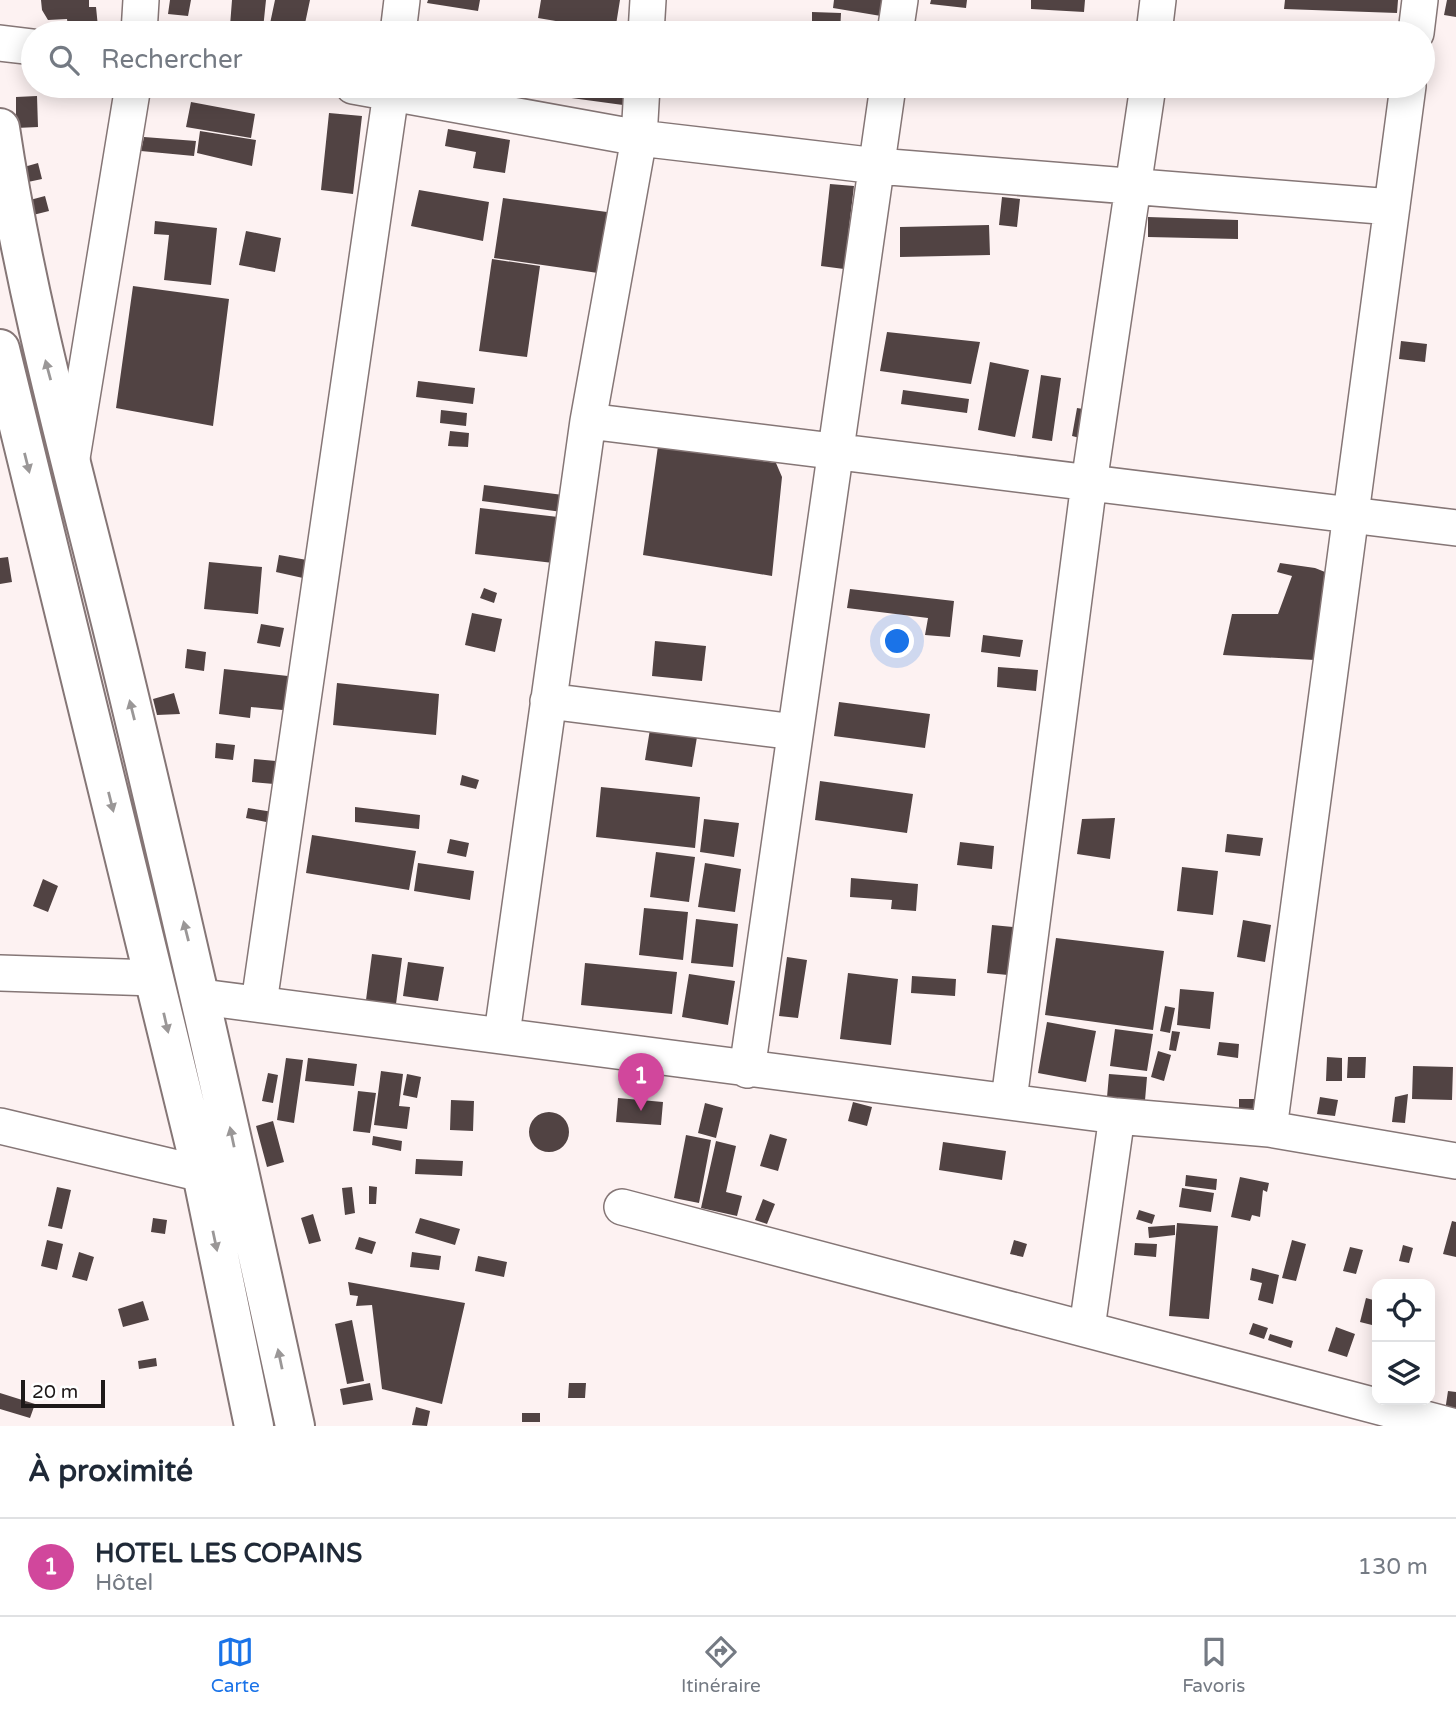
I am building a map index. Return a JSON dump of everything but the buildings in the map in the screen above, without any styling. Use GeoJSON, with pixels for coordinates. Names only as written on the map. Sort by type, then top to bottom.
{"type":"FeatureCollection","features":[{"type":"Feature","properties":{"kind":"highway"},"geometry":{"type":"LineString","coordinates":[[0,128],[14,221],[32,310],[72,458],[202,997],[295,1426]]}},
{"type":"Feature","properties":{"kind":"highway"},"geometry":{"type":"LineString","coordinates":[[0,349],[202,1174],[254,1426]]}},
{"type":"Feature","properties":{"kind":"street"},"geometry":{"type":"LineString","coordinates":[[140,21],[141,0]]}},
{"type":"Feature","properties":{"kind":"street"},"geometry":{"type":"LineString","coordinates":[[399,21],[402,0]]}},
{"type":"Feature","properties":{"kind":"street"},"geometry":{"type":"LineString","coordinates":[[647,21],[649,0]]}},
{"type":"Feature","properties":{"kind":"street"},"geometry":{"type":"LineString","coordinates":[[897,21],[900,0]]}},
{"type":"Feature","properties":{"kind":"street"},"geometry":{"type":"LineString","coordinates":[[1155,21],[1158,0]]}},
{"type":"Feature","properties":{"kind":"street"},"geometry":{"type":"LineString","coordinates":[[1417,21],[1420,0]]}},
{"type":"Feature","properties":{"kind":"street"},"geometry":{"type":"LineString","coordinates":[[0,43],[21,46]]}},
{"type":"Feature","properties":{"kind":"street"},"geometry":{"type":"LineString","coordinates":[[72,458],[131,98]]}},
{"type":"Feature","properties":{"kind":"street"},"geometry":{"type":"LineString","coordinates":[[258,1003],[391,98]]}},
{"type":"Feature","properties":{"kind":"street"},"geometry":{"type":"LineString","coordinates":[[441,98],[639,138],[877,166],[1392,207]]}},
{"type":"Feature","properties":{"kind":"street"},"geometry":{"type":"LineString","coordinates":[[502,1034],[588,421],[639,138],[641,98]]}},
{"type":"Feature","properties":{"kind":"street"},"geometry":{"type":"LineString","coordinates":[[747,1070],[886,98]]}},
{"type":"Feature","properties":{"kind":"street"},"geometry":{"type":"LineString","coordinates":[[1009,1100],[1089,483],[1135,187],[1146,98]]}},
{"type":"Feature","properties":{"kind":"street"},"geometry":{"type":"LineString","coordinates":[[1269,1129],[1406,98]]}},
{"type":"Feature","properties":{"kind":"street"},"geometry":{"type":"LineString","coordinates":[[588,421],[1456,528]]}},
{"type":"Feature","properties":{"kind":"street"},"geometry":{"type":"LineString","coordinates":[[548,701],[795,733]]}},
{"type":"Feature","properties":{"kind":"street"},"geometry":{"type":"LineString","coordinates":[[0,973],[155,978]]}},
{"type":"Feature","properties":{"kind":"street"},"geometry":{"type":"LineString","coordinates":[[202,997],[502,1034],[747,1070],[1009,1100],[1117,1116],[1269,1129],[1456,1161]]}},
{"type":"Feature","properties":{"kind":"street"},"geometry":{"type":"LineString","coordinates":[[1087,1328],[1117,1116]]}},
{"type":"Feature","properties":{"kind":"street"},"geometry":{"type":"LineString","coordinates":[[0,1126],[202,1174]]}},
{"type":"Feature","properties":{"kind":"street"},"geometry":{"type":"LineString","coordinates":[[622,1207],[1452,1426]]}},
{"type":"Feature","properties":{"kind":"place","name":"HOTEL LES COPAINS"},"geometry":{"type":"Point","coordinates":[641,1111]}}]}
